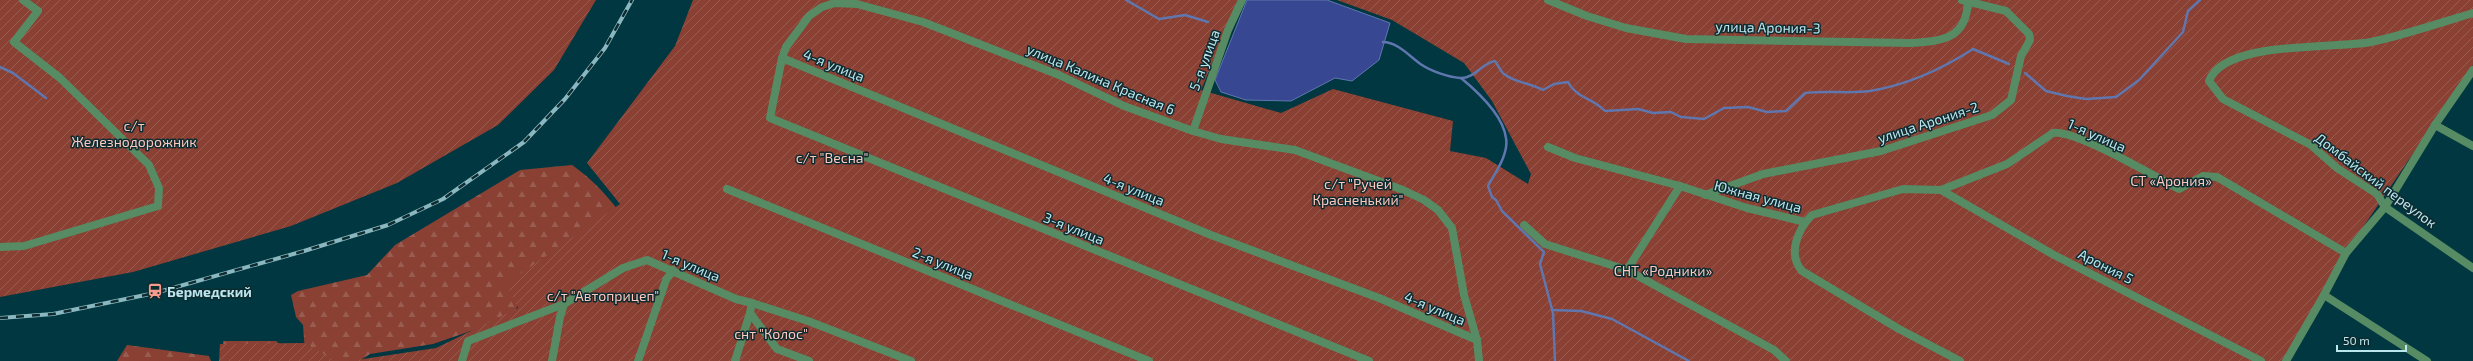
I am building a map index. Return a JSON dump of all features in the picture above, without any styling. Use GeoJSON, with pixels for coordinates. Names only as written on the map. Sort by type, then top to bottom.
{"type":"FeatureCollection","features":[{"type":"Feature","properties":{"kind":"street"},"geometry":{"type":"LineString","coordinates":[[0,247],[24,246],[158,206],[159,188],[149,165],[60,78],[14,42],[38,11],[23,0]]}},
{"type":"Feature","properties":{"kind":"street","name":"5-я улица"},"geometry":{"type":"LineString","coordinates":[[1193,131],[1228,30],[1242,0]]}},
{"type":"Feature","properties":{"kind":"street","name":"улица Арония-3"},"geometry":{"type":"LineString","coordinates":[[1548,0],[1587,16],[1626,28],[1686,39],[1910,43],[1946,39],[1957,32],[1965,21],[1965,1]]}},
{"type":"Feature","properties":{"kind":"street","name":"улица Арония-2"},"geometry":{"type":"LineString","coordinates":[[1705,195],[1763,174],[1881,151],[1992,115],[2003,107],[2011,100],[2021,56],[2030,40],[2029,34],[2020,22],[2006,11],[1965,1]]}},
{"type":"Feature","properties":{"kind":"street","name":"улица Калина Красная 6"},"geometry":{"type":"LineString","coordinates":[[782,58],[786,47],[809,16],[822,7],[835,3],[858,4],[930,25],[1059,74],[1124,106],[1193,131],[1222,139],[1295,150],[1403,190],[1438,210],[1452,228],[1464,295],[1477,340],[1479,361]]}},
{"type":"Feature","properties":{"kind":"street","name":"Домбайский переулок"},"geometry":{"type":"LineString","coordinates":[[2473,13],[2385,39],[2352,46],[2306,46],[2268,50],[2231,60],[2212,74],[2209,81],[2223,99],[2311,145],[2337,168],[2377,194],[2385,207],[2473,268]]}},
{"type":"Feature","properties":{"kind":"street","name":"3-я улица"},"geometry":{"type":"LineString","coordinates":[[782,58],[770,118],[1368,361]]}},
{"type":"Feature","properties":{"kind":"street","name":"4-я улица"},"geometry":{"type":"LineString","coordinates":[[782,58],[1211,235],[1379,298],[1477,340]]}},
{"type":"Feature","properties":{"kind":"street"},"geometry":{"type":"LineString","coordinates":[[2286,361],[2346,253],[2385,207],[2435,125],[2473,70]]}},
{"type":"Feature","properties":{"kind":"street"},"geometry":{"type":"LineString","coordinates":[[2435,125],[2473,146]]}},
{"type":"Feature","properties":{"kind":"street","name":"1-я улица"},"geometry":{"type":"LineString","coordinates":[[1805,222],[1812,215],[1903,189],[1941,190],[2007,164],[2052,133],[2060,131],[2085,141],[2179,189],[2202,176],[2217,177],[2346,253]]}},
{"type":"Feature","properties":{"kind":"street","name":"Южная улица"},"geometry":{"type":"LineString","coordinates":[[1548,147],[1575,158],[1680,186],[1747,208],[1805,222],[1796,240],[1794,254],[1794,261],[1802,271],[1898,329],[1960,361]]}},
{"type":"Feature","properties":{"kind":"street"},"geometry":{"type":"LineString","coordinates":[[1627,270],[1680,186]]}},
{"type":"Feature","properties":{"kind":"street","name":"2-я улица"},"geometry":{"type":"LineString","coordinates":[[727,189],[1149,361]]}},
{"type":"Feature","properties":{"kind":"street","name":"Арония 5"},"geometry":{"type":"LineString","coordinates":[[1941,190],[2054,254],[2261,361]]}},
{"type":"Feature","properties":{"kind":"street"},"geometry":{"type":"LineString","coordinates":[[1797,219],[1812,215]]}},
{"type":"Feature","properties":{"kind":"street"},"geometry":{"type":"LineString","coordinates":[[1524,225],[1545,244],[1627,270],[1774,350],[1786,361]]}},
{"type":"Feature","properties":{"kind":"street","name":"1-я улица"},"geometry":{"type":"LineString","coordinates":[[462,361],[468,341],[564,304],[638,261],[647,260],[673,270],[736,299],[752,302],[808,321],[911,361]]}},
{"type":"Feature","properties":{"kind":"street"},"geometry":{"type":"LineString","coordinates":[[638,361],[666,280],[673,270]]}},
{"type":"Feature","properties":{"kind":"street"},"geometry":{"type":"LineString","coordinates":[[2324,295],[2427,361]]}},
{"type":"Feature","properties":{"kind":"street"},"geometry":{"type":"LineString","coordinates":[[735,361],[752,302]]}},
{"type":"Feature","properties":{"kind":"street"},"geometry":{"type":"LineString","coordinates":[[552,361],[564,304]]}},
{"type":"Feature","properties":{"kind":"street"},"geometry":{"type":"LineString","coordinates":[[750,313],[777,349],[809,361]]}},
{"type":"Feature","properties":{"kind":"green space","name":"с/т Железнодорожник"},"geometry":{"type":"Polygon","coordinates":[[[0,0],[596,0],[554,70],[498,125],[397,183],[291,226],[133,272],[0,297],[0,0]]]}},
{"type":"Feature","properties":{"kind":"green space"},"geometry":{"type":"Polygon","coordinates":[[[693,0],[1239,0],[1201,90],[1281,113],[1333,89],[1453,121],[1450,151],[1486,158],[1528,184],[1531,174],[1492,101],[1464,63],[1392,20],[1337,0],[2473,0],[2473,65],[2355,239],[2283,361],[350,361],[436,348],[518,308],[506,284],[620,204],[587,163],[675,46],[693,0]]]}},
{"type":"Feature","properties":{"kind":"green space"},"geometry":{"type":"Polygon","coordinates":[[[572,165],[601,190],[639,239],[522,290],[514,316],[433,344],[370,354],[359,361],[229,361],[224,358],[223,341],[276,341],[289,351],[305,352],[303,325],[296,317],[291,295],[298,291],[367,275],[395,245],[520,170],[572,165]]]}},
{"type":"Feature","properties":{"kind":"green space"},"geometry":{"type":"Polygon","coordinates":[[[305,343],[335,361],[219,361],[220,344],[305,343]]]}},
{"type":"Feature","properties":{"kind":"green space"},"geometry":{"type":"Polygon","coordinates":[[[127,345],[209,356],[211,361],[117,361],[127,345]]]}},
{"type":"Feature","properties":{"kind":"water"},"geometry":{"type":"Polygon","coordinates":[[[1247,0],[1327,0],[1390,23],[1379,60],[1352,81],[1335,78],[1291,101],[1246,100],[1221,92],[1215,80],[1247,0]]]}},
{"type":"Feature","properties":{"kind":"waterway"},"geometry":{"type":"LineString","coordinates":[[1126,0],[1159,19],[1185,15],[1208,22]]}},
{"type":"Feature","properties":{"kind":"waterway"},"geometry":{"type":"LineString","coordinates":[[2025,73],[2046,91],[2086,99],[2116,97],[2139,80],[2183,32],[2188,11],[2200,0]]}},
{"type":"Feature","properties":{"kind":"waterway"},"geometry":{"type":"LineString","coordinates":[[1383,42],[1394,44],[1404,50],[1417,62],[1450,76],[1465,78],[1474,74],[1490,62],[1495,61],[1502,72],[1508,77],[1543,90],[1554,84],[1568,82],[1580,95],[1595,103],[1605,111],[1638,109],[1653,113],[1671,112],[1681,117],[1704,119],[1724,108],[1748,107],[1767,112],[1786,111],[1805,93],[1862,92],[1897,85],[1937,69],[1973,49],[2009,64]]}},
{"type":"Feature","properties":{"kind":"waterway"},"geometry":{"type":"LineString","coordinates":[[0,67],[13,73],[46,98]]}},
{"type":"Feature","properties":{"kind":"waterway"},"geometry":{"type":"LineString","coordinates":[[1461,78],[1489,105],[1504,129],[1506,138],[1505,150],[1501,163],[1488,186],[1492,197],[1496,200],[1502,211],[1544,252],[1540,264],[1553,313],[1555,361]]}},
{"type":"Feature","properties":{"kind":"waterway"},"geometry":{"type":"LineString","coordinates":[[1552,310],[1581,311],[1612,319],[1689,361]]}},
{"type":"Feature","properties":{"kind":"railway"},"geometry":{"type":"LineString","coordinates":[[0,318],[53,314],[155,293],[304,251],[388,225],[443,199],[524,142],[565,99],[605,48],[632,0]]}},
{"type":"Feature","properties":{"kind":"place","name":"Бермедский"},"geometry":{"type":"Point","coordinates":[155,291]}},
{"type":"Feature","properties":{"kind":"park label","name":"с/т \"Весна\""},"geometry":{"type":"Point","coordinates":[832,157]}},
{"type":"Feature","properties":{"kind":"park label","name":"СТ «Арония»"},"geometry":{"type":"Point","coordinates":[2171,180]}},
{"type":"Feature","properties":{"kind":"park label","name":"с/т \"Ручей Красненький\""},"geometry":{"type":"Point","coordinates":[1358,192]}},
{"type":"Feature","properties":{"kind":"park label","name":"СНТ «Родники»"},"geometry":{"type":"Point","coordinates":[1663,270]}},
{"type":"Feature","properties":{"kind":"park label","name":"с/т \"Автоприцеп\""},"geometry":{"type":"Point","coordinates":[603,295]}},
{"type":"Feature","properties":{"kind":"park label","name":"снт \"Колос\""},"geometry":{"type":"Point","coordinates":[771,333]}}]}
